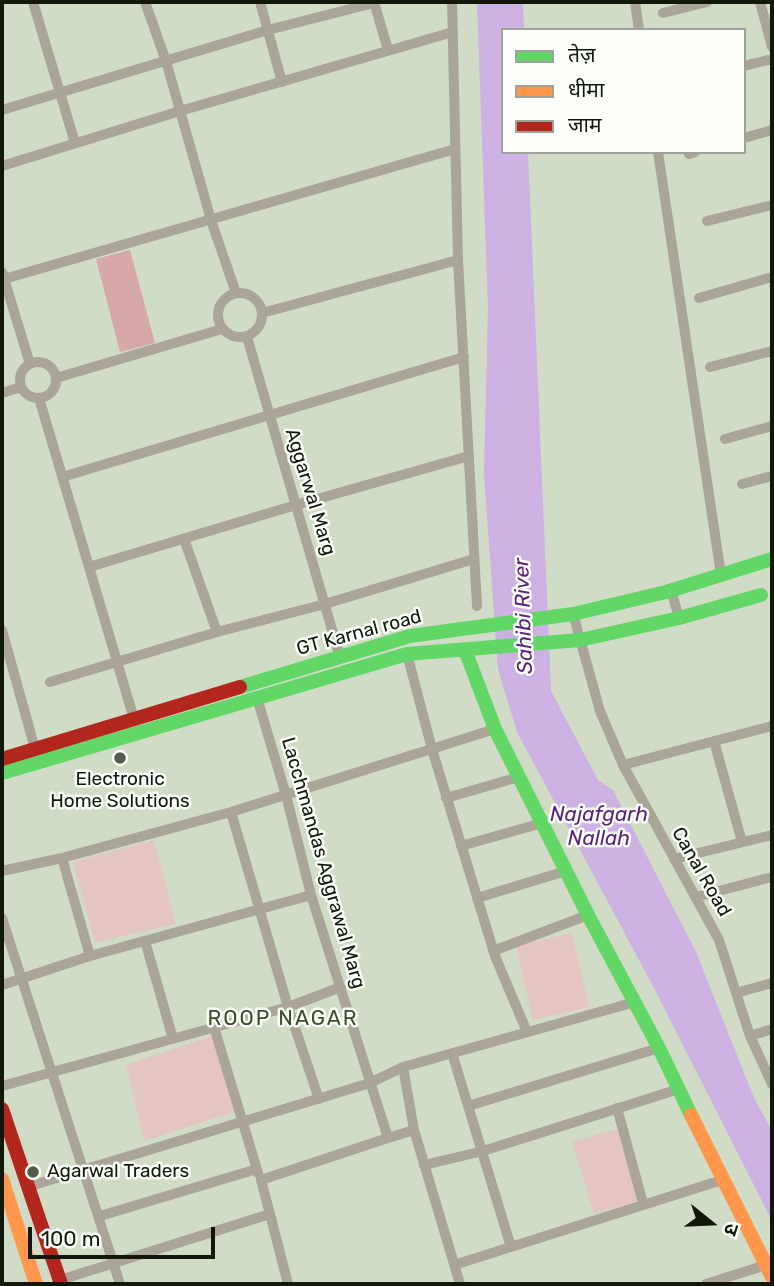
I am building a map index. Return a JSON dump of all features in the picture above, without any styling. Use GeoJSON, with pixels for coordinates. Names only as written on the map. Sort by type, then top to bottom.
{"type":"FeatureCollection","features":[{"type":"Feature","properties":{"kind":"main road","name":"GT Karnal road"},"geometry":{"type":"LineString","coordinates":[[2,759],[410,636],[573,614],[671,590],[772,559]]}},
{"type":"Feature","properties":{"kind":"main road","name":"GT Karnal road"},"geometry":{"type":"LineString","coordinates":[[2,774],[407,654],[580,640],[679,618],[761,595]]}},
{"type":"Feature","properties":{"kind":"main road"},"geometry":{"type":"LineString","coordinates":[[472,649],[495,729],[587,915],[659,1048],[769,1271]]}},
{"type":"Feature","properties":{"kind":"main road"},"geometry":{"type":"LineString","coordinates":[[2,1109],[61,1282]]}},
{"type":"Feature","properties":{"kind":"main road"},"geometry":{"type":"LineString","coordinates":[[2,1179],[4,1195],[36,1284]]}},
{"type":"Feature","properties":{"kind":"street"},"geometry":{"type":"LineString","coordinates":[[33,2],[75,143]]}},
{"type":"Feature","properties":{"kind":"street"},"geometry":{"type":"LineString","coordinates":[[145,2],[166,61],[211,220],[236,293]]}},
{"type":"Feature","properties":{"kind":"street"},"geometry":{"type":"LineString","coordinates":[[260,2],[282,82]]}},
{"type":"Feature","properties":{"kind":"street"},"geometry":{"type":"LineString","coordinates":[[2,110],[268,30],[374,2],[388,50]]}},
{"type":"Feature","properties":{"kind":"street"},"geometry":{"type":"LineString","coordinates":[[452,2],[458,260],[477,607]]}},
{"type":"Feature","properties":{"kind":"street"},"geometry":{"type":"LineString","coordinates":[[635,2],[639,28]]}},
{"type":"Feature","properties":{"kind":"street"},"geometry":{"type":"LineString","coordinates":[[663,13],[707,2]]}},
{"type":"Feature","properties":{"kind":"street"},"geometry":{"type":"LineString","coordinates":[[760,2],[772,47]]}},
{"type":"Feature","properties":{"kind":"street"},"geometry":{"type":"LineString","coordinates":[[2,166],[453,32]]}},
{"type":"Feature","properties":{"kind":"street"},"geometry":{"type":"LineString","coordinates":[[746,66],[772,59]]}},
{"type":"Feature","properties":{"kind":"street"},"geometry":{"type":"LineString","coordinates":[[746,137],[772,130]]}},
{"type":"Feature","properties":{"kind":"street"},"geometry":{"type":"LineString","coordinates":[[30,364],[3,276],[211,220],[456,149]]}},
{"type":"Feature","properties":{"kind":"street"},"geometry":{"type":"LineString","coordinates":[[658,154],[721,575]]}},
{"type":"Feature","properties":{"kind":"street"},"geometry":{"type":"LineString","coordinates":[[707,221],[772,205]]}},
{"type":"Feature","properties":{"kind":"street"},"geometry":{"type":"LineString","coordinates":[[262,313],[458,260]]}},
{"type":"Feature","properties":{"kind":"street"},"geometry":{"type":"LineString","coordinates":[[699,298],[772,277]]}},
{"type":"Feature","properties":{"kind":"street"},"geometry":{"type":"LineString","coordinates":[[236,293],[254,297],[260,304],[262,313],[259,327],[247,337],[236,337],[222,328],[218,311],[222,303],[236,293]]}},
{"type":"Feature","properties":{"kind":"street"},"geometry":{"type":"LineString","coordinates":[[56,378],[222,328]]}},
{"type":"Feature","properties":{"kind":"street","name":"Aggarwal Marg"},"geometry":{"type":"LineString","coordinates":[[247,337],[340,657]]}},
{"type":"Feature","properties":{"kind":"street"},"geometry":{"type":"LineString","coordinates":[[710,368],[772,351]]}},
{"type":"Feature","properties":{"kind":"street"},"geometry":{"type":"LineString","coordinates":[[62,477],[464,357]]}},
{"type":"Feature","properties":{"kind":"street"},"geometry":{"type":"LineString","coordinates":[[30,364],[47,365],[56,378],[52,390],[44,397],[28,395],[21,387],[20,376],[30,364]]}},
{"type":"Feature","properties":{"kind":"street"},"geometry":{"type":"LineString","coordinates":[[2,393],[21,387]]}},
{"type":"Feature","properties":{"kind":"street"},"geometry":{"type":"LineString","coordinates":[[39,398],[134,719]]}},
{"type":"Feature","properties":{"kind":"street"},"geometry":{"type":"LineString","coordinates":[[725,439],[772,426]]}},
{"type":"Feature","properties":{"kind":"street"},"geometry":{"type":"LineString","coordinates":[[89,567],[469,456]]}},
{"type":"Feature","properties":{"kind":"street"},"geometry":{"type":"LineString","coordinates":[[742,484],[772,476]]}},
{"type":"Feature","properties":{"kind":"street"},"geometry":{"type":"LineString","coordinates":[[184,539],[217,632]]}},
{"type":"Feature","properties":{"kind":"street"},"geometry":{"type":"LineString","coordinates":[[50,682],[474,559]]}},
{"type":"Feature","properties":{"kind":"street"},"geometry":{"type":"LineString","coordinates":[[671,590],[679,618]]}},
{"type":"Feature","properties":{"kind":"street","name":"Canal Road"},"geometry":{"type":"LineString","coordinates":[[573,614],[600,711],[623,765],[719,940],[750,1036],[771,1078]]}},
{"type":"Feature","properties":{"kind":"street"},"geometry":{"type":"LineString","coordinates":[[2,630],[35,749]]}},
{"type":"Feature","properties":{"kind":"street"},"geometry":{"type":"LineString","coordinates":[[407,654],[446,798],[493,951],[527,1032]]}},
{"type":"Feature","properties":{"kind":"street","name":"Lacchmandas Aggrawal Marg"},"geometry":{"type":"LineString","coordinates":[[257,698],[286,795],[311,895],[388,1138]]}},
{"type":"Feature","properties":{"kind":"street"},"geometry":{"type":"LineString","coordinates":[[623,765],[772,726]]}},
{"type":"Feature","properties":{"kind":"street"},"geometry":{"type":"LineString","coordinates":[[2,871],[62,858],[231,812],[495,729]]}},
{"type":"Feature","properties":{"kind":"street"},"geometry":{"type":"LineString","coordinates":[[714,741],[742,842]]}},
{"type":"Feature","properties":{"kind":"street"},"geometry":{"type":"LineString","coordinates":[[446,798],[519,777]]}},
{"type":"Feature","properties":{"kind":"street"},"geometry":{"type":"LineString","coordinates":[[231,812],[318,1099]]}},
{"type":"Feature","properties":{"kind":"street"},"geometry":{"type":"LineString","coordinates":[[461,846],[542,823]]}},
{"type":"Feature","properties":{"kind":"street"},"geometry":{"type":"LineString","coordinates":[[674,859],[772,835]]}},
{"type":"Feature","properties":{"kind":"street"},"geometry":{"type":"LineString","coordinates":[[62,858],[90,956]]}},
{"type":"Feature","properties":{"kind":"street"},"geometry":{"type":"LineString","coordinates":[[477,898],[566,871]]}},
{"type":"Feature","properties":{"kind":"street"},"geometry":{"type":"LineString","coordinates":[[696,897],[772,877]]}},
{"type":"Feature","properties":{"kind":"street"},"geometry":{"type":"LineString","coordinates":[[2,985],[90,956],[311,895]]}},
{"type":"Feature","properties":{"kind":"street"},"geometry":{"type":"LineString","coordinates":[[493,951],[587,915]]}},
{"type":"Feature","properties":{"kind":"street"},"geometry":{"type":"LineString","coordinates":[[2,918],[120,1284]]}},
{"type":"Feature","properties":{"kind":"street"},"geometry":{"type":"LineString","coordinates":[[145,940],[173,1039]]}},
{"type":"Feature","properties":{"kind":"street"},"geometry":{"type":"LineString","coordinates":[[736,993],[772,982]]}},
{"type":"Feature","properties":{"kind":"street"},"geometry":{"type":"LineString","coordinates":[[2,1086],[288,1007],[341,987]]}},
{"type":"Feature","properties":{"kind":"street"},"geometry":{"type":"LineString","coordinates":[[27,1186],[242,1124],[370,1083],[402,1067],[635,1002]]}},
{"type":"Feature","properties":{"kind":"street"},"geometry":{"type":"LineString","coordinates":[[214,1027],[261,1180],[288,1284]]}},
{"type":"Feature","properties":{"kind":"street"},"geometry":{"type":"LineString","coordinates":[[750,1036],[772,1029]]}},
{"type":"Feature","properties":{"kind":"street"},"geometry":{"type":"LineString","coordinates":[[468,1106],[659,1048]]}},
{"type":"Feature","properties":{"kind":"street"},"geometry":{"type":"LineString","coordinates":[[452,1053],[511,1247]]}},
{"type":"Feature","properties":{"kind":"street"},"geometry":{"type":"LineString","coordinates":[[402,1067],[414,1130],[460,1284]]}},
{"type":"Feature","properties":{"kind":"street"},"geometry":{"type":"LineString","coordinates":[[424,1165],[483,1151],[679,1088]]}},
{"type":"Feature","properties":{"kind":"street"},"geometry":{"type":"LineString","coordinates":[[617,1108],[643,1203]]}},
{"type":"Feature","properties":{"kind":"street"},"geometry":{"type":"LineString","coordinates":[[261,1180],[414,1130]]}},
{"type":"Feature","properties":{"kind":"street"},"geometry":{"type":"LineString","coordinates":[[100,1216],[257,1169]]}},
{"type":"Feature","properties":{"kind":"street"},"geometry":{"type":"LineString","coordinates":[[454,1265],[722,1180]]}},
{"type":"Feature","properties":{"kind":"street"},"geometry":{"type":"LineString","coordinates":[[61,1282],[270,1214]]}},
{"type":"Feature","properties":{"kind":"street"},"geometry":{"type":"LineString","coordinates":[[706,1284],[769,1271]]}},
{"type":"Feature","properties":{"kind":"shaded area"},"geometry":{"type":"Polygon","coordinates":[[[130,250],[155,343],[120,352],[96,259],[130,250]]]}},
{"type":"Feature","properties":{"kind":"shaded area"},"geometry":{"type":"Polygon","coordinates":[[[154,840],[176,924],[95,942],[73,862],[154,840]]]}},
{"type":"Feature","properties":{"kind":"shaded area"},"geometry":{"type":"Polygon","coordinates":[[[572,933],[589,1007],[533,1020],[516,946],[572,933]]]}},
{"type":"Feature","properties":{"kind":"shaded area"},"geometry":{"type":"Polygon","coordinates":[[[212,1036],[234,1112],[144,1141],[126,1065],[212,1036]]]}},
{"type":"Feature","properties":{"kind":"shaded area"},"geometry":{"type":"Polygon","coordinates":[[[617,1129],[639,1200],[594,1214],[572,1142],[617,1129]]]}},
{"type":"Feature","properties":{"kind":"water","name":"Najafgarh Nallah"},"geometry":{"type":"Polygon","coordinates":[[[477,2],[523,2],[524,28],[501,28],[501,154],[528,154],[551,691],[598,780],[613,790],[696,952],[754,1098],[772,1131],[772,1221],[655,990],[517,732],[498,669],[484,474],[488,308],[477,2]]]}},
{"type":"Feature","properties":{"kind":"traffic: fast"},"geometry":{"type":"LineString","coordinates":[[240,687],[410,636],[573,614],[666,592],[772,559]]}},
{"type":"Feature","properties":{"kind":"traffic: fast"},"geometry":{"type":"LineString","coordinates":[[2,773],[407,654],[580,640],[679,618],[761,595]]}},
{"type":"Feature","properties":{"kind":"traffic: fast"},"geometry":{"type":"LineString","coordinates":[[465,650],[495,729],[691,1115]]}},
{"type":"Feature","properties":{"kind":"traffic: slow"},"geometry":{"type":"LineString","coordinates":[[691,1115],[772,1277]]}},
{"type":"Feature","properties":{"kind":"traffic: slow"},"geometry":{"type":"LineString","coordinates":[[2,1179],[36,1284]]}},
{"type":"Feature","properties":{"kind":"traffic: jam"},"geometry":{"type":"LineString","coordinates":[[2,759],[240,687]]}},
{"type":"Feature","properties":{"kind":"traffic: jam"},"geometry":{"type":"LineString","coordinates":[[2,1109],[61,1284]]}},
{"type":"Feature","properties":{"kind":"place","name":"Electronic Home Solutions"},"geometry":{"type":"Point","coordinates":[120,758]}},
{"type":"Feature","properties":{"kind":"place","name":"Agarwal Traders"},"geometry":{"type":"Point","coordinates":[33,1172]}},
{"type":"Feature","properties":{"kind":"district","name":"ROOP NAGAR"},"geometry":{"type":"Point","coordinates":[283,1019]}},
{"type":"Feature","properties":{"kind":"water label","name":"Sahibi River"},"geometry":{"type":"Point","coordinates":[524,616]}}]}
